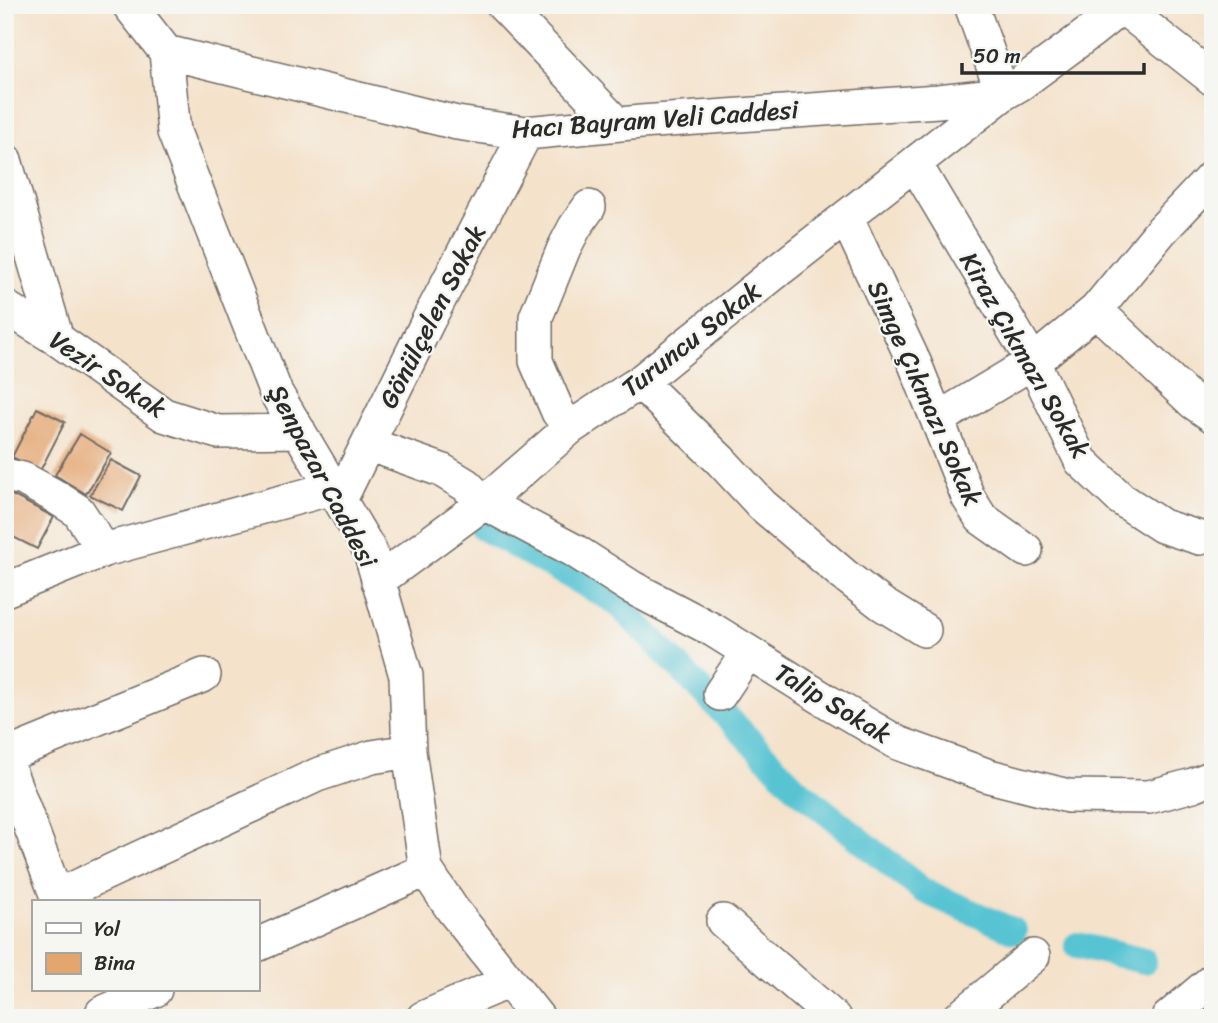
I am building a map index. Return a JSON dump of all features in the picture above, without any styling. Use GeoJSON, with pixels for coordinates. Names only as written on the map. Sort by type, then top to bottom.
{"type":"FeatureCollection","features":[{"type":"Feature","properties":{"kind":"street"},"geometry":{"type":"LineString","coordinates":[[129,5],[166,52]]}},
{"type":"Feature","properties":{"kind":"street"},"geometry":{"type":"LineString","coordinates":[[503,5],[617,124]]}},
{"type":"Feature","properties":{"kind":"street"},"geometry":{"type":"LineString","coordinates":[[971,5],[1003,94]]}},
{"type":"Feature","properties":{"kind":"street"},"geometry":{"type":"LineString","coordinates":[[1123,6],[1213,79]]}},
{"type":"Feature","properties":{"kind":"street","name":"Hacı Bayram Veli Caddesi"},"geometry":{"type":"LineString","coordinates":[[166,52],[457,123],[526,133],[1003,94],[1123,6]]}},
{"type":"Feature","properties":{"kind":"street","name":"Şenpazar Caddesi"},"geometry":{"type":"LineString","coordinates":[[166,52],[174,132],[276,393],[370,551],[406,676],[409,751],[426,870],[452,909],[538,1018]]}},
{"type":"Feature","properties":{"kind":"street","name":"Turuncu Sokak"},"geometry":{"type":"LineString","coordinates":[[379,581],[484,503],[570,428],[640,383],[771,276],[1003,94]]}},
{"type":"Feature","properties":{"kind":"street","name":"Gönülçelen Sokak"},"geometry":{"type":"LineString","coordinates":[[336,494],[368,444],[428,321],[526,133]]}},
{"type":"Feature","properties":{"kind":"street"},"geometry":{"type":"LineString","coordinates":[[5,160],[57,339]]}},
{"type":"Feature","properties":{"kind":"street","name":"Kiraz Çıkmazı Sokak"},"geometry":{"type":"LineString","coordinates":[[915,164],[1033,362],[1082,461],[1121,499],[1142,513],[1162,526],[1199,538]]}},
{"type":"Feature","properties":{"kind":"street"},"geometry":{"type":"LineString","coordinates":[[938,419],[1033,362],[1096,310],[1160,232],[1213,176]]}},
{"type":"Feature","properties":{"kind":"street"},"geometry":{"type":"LineString","coordinates":[[570,428],[558,412],[536,360],[536,317],[564,248],[589,207]]}},
{"type":"Feature","properties":{"kind":"street","name":"Simge Çıkmazı Sokak"},"geometry":{"type":"LineString","coordinates":[[846,217],[915,364],[968,497],[981,518],[1026,550]]}},
{"type":"Feature","properties":{"kind":"street","name":"Vezir Sokak"},"geometry":{"type":"LineString","coordinates":[[5,307],[57,339],[164,415],[218,432],[299,432]]}},
{"type":"Feature","properties":{"kind":"street"},"geometry":{"type":"LineString","coordinates":[[1096,310],[1204,410]]}},
{"type":"Feature","properties":{"kind":"street"},"geometry":{"type":"LineString","coordinates":[[640,383],[721,461],[762,505],[844,575],[882,604],[924,630]]}},
{"type":"Feature","properties":{"kind":"street","name":"Talip Sokak"},"geometry":{"type":"LineString","coordinates":[[368,444],[441,470],[466,485],[484,503],[575,551],[631,587],[713,630],[830,704],[898,743],[989,776],[1068,796],[1149,797],[1213,777]]}},
{"type":"Feature","properties":{"kind":"street"},"geometry":{"type":"LineString","coordinates":[[5,475],[23,479],[78,511],[104,550]]}},
{"type":"Feature","properties":{"kind":"street"},"geometry":{"type":"LineString","coordinates":[[5,590],[104,550],[336,494]]}},
{"type":"Feature","properties":{"kind":"street"},"geometry":{"type":"LineString","coordinates":[[720,694],[748,652]]}},
{"type":"Feature","properties":{"kind":"street"},"geometry":{"type":"LineString","coordinates":[[204,675],[5,758],[58,899],[317,775],[372,757],[409,751]]}},
{"type":"Feature","properties":{"kind":"street"},"geometry":{"type":"LineString","coordinates":[[259,944],[426,870]]}},
{"type":"Feature","properties":{"kind":"street"},"geometry":{"type":"LineString","coordinates":[[723,921],[834,1018]]}},
{"type":"Feature","properties":{"kind":"street"},"geometry":{"type":"LineString","coordinates":[[959,1018],[1033,956]]}},
{"type":"Feature","properties":{"kind":"street"},"geometry":{"type":"LineString","coordinates":[[1168,1018],[1213,980]]}},
{"type":"Feature","properties":{"kind":"street"},"geometry":{"type":"LineString","coordinates":[[424,1018],[509,981]]}},
{"type":"Feature","properties":{"kind":"street"},"geometry":{"type":"LineString","coordinates":[[100,1007],[149,992]]}},
{"type":"Feature","properties":{"kind":"building"},"geometry":{"type":"Polygon","coordinates":[[[37,408],[65,422],[40,471],[12,457],[37,408]]]}},
{"type":"Feature","properties":{"kind":"building"},"geometry":{"type":"Polygon","coordinates":[[[80,434],[111,453],[86,494],[55,475],[80,434]]]}},
{"type":"Feature","properties":{"kind":"building"},"geometry":{"type":"Polygon","coordinates":[[[111,460],[141,476],[123,511],[90,495],[111,460]]]}},
{"type":"Feature","properties":{"kind":"building"},"geometry":{"type":"Polygon","coordinates":[[[10,494],[54,517],[37,549],[5,533],[5,503],[10,494]]]}},
{"type":"Feature","properties":{"kind":"waterway"},"geometry":{"type":"LineString","coordinates":[[483,528],[615,601],[796,788],[922,890],[1014,931]]}},
{"type":"Feature","properties":{"kind":"waterway"},"geometry":{"type":"LineString","coordinates":[[1077,945],[1144,961]]}}]}
